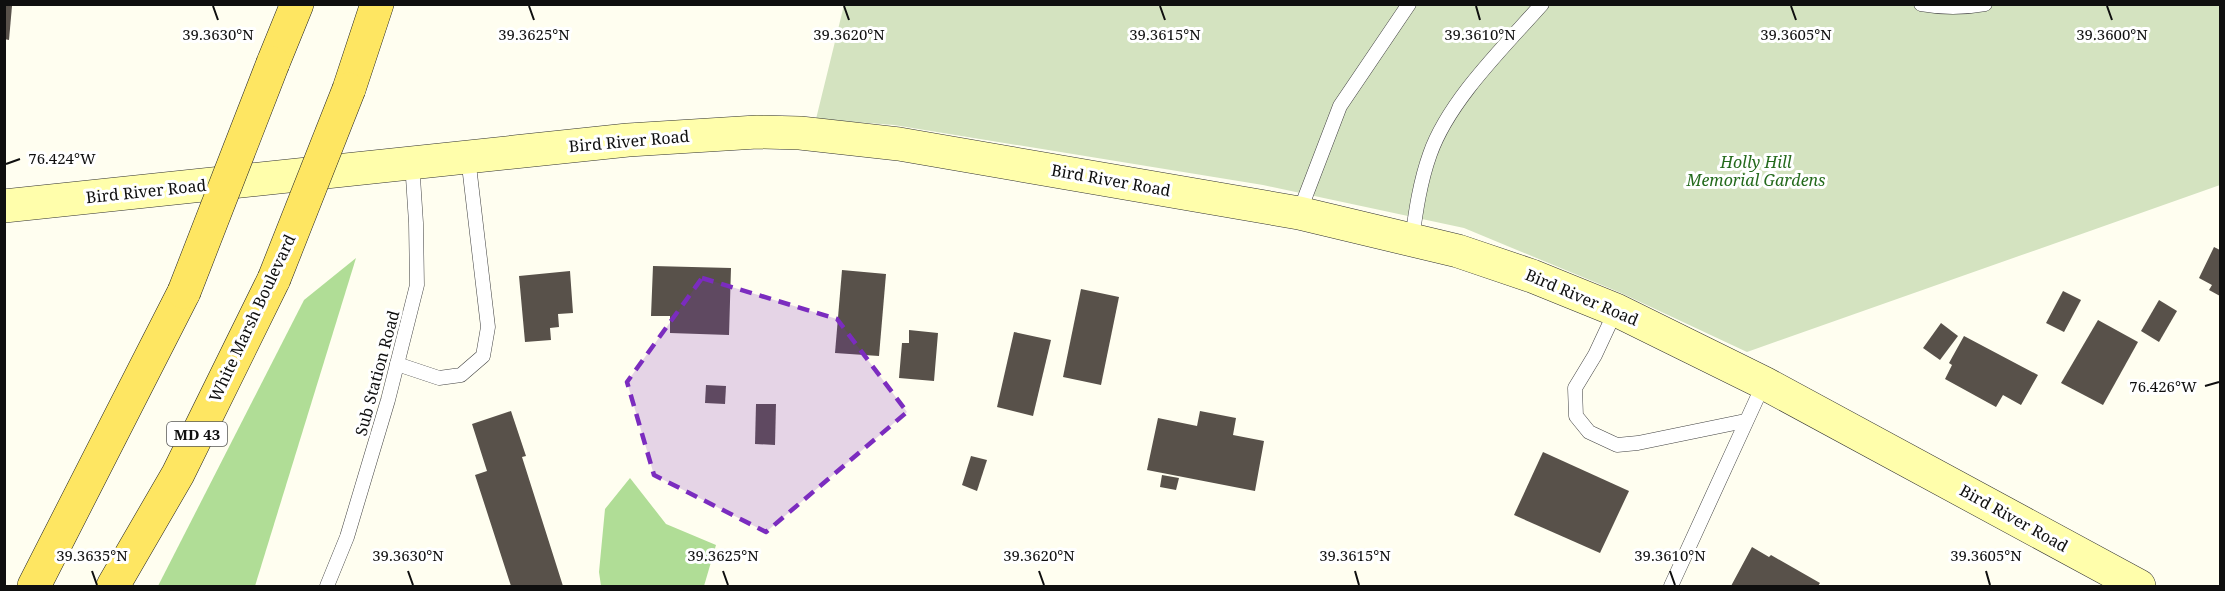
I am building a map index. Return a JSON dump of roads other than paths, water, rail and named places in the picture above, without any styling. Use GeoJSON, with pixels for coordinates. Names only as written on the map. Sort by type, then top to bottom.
{"type":"FeatureCollection","features":[{"type":"Feature","properties":{"kind":"main road"},"geometry":{"type":"LineString","coordinates":[[34,586],[184,292],[297,4]]}},
{"type":"Feature","properties":{"kind":"main road","name":"White Marsh Boulevard"},"geometry":{"type":"LineString","coordinates":[[113,586],[178,474],[274,279],[349,89],[377,4]]}},
{"type":"Feature","properties":{"kind":"street","name":"Bird River Road"},"geometry":{"type":"LineString","coordinates":[[4,206],[412,162],[705,134],[800,133],[899,144],[1299,213],[1412,239],[1497,263],[1616,309],[1764,383],[2139,586]]}},
{"type":"Feature","properties":{"kind":"lane"},"geometry":{"type":"LineString","coordinates":[[1299,213],[1340,106],[1409,4]]}},
{"type":"Feature","properties":{"kind":"lane"},"geometry":{"type":"LineString","coordinates":[[1412,239],[1419,189],[1430,153],[1448,117],[1490,62],[1542,4]]}},
{"type":"Feature","properties":{"kind":"lane"},"geometry":{"type":"LineString","coordinates":[[1921,4],[1965,8],[1985,4]]}},
{"type":"Feature","properties":{"kind":"lane"},"geometry":{"type":"LineString","coordinates":[[397,364],[439,378],[461,375],[483,356],[488,327],[468,157]]}},
{"type":"Feature","properties":{"kind":"lane","name":"Sub Station Road"},"geometry":{"type":"LineString","coordinates":[[327,586],[347,537],[397,364],[417,285],[412,162]]}},
{"type":"Feature","properties":{"kind":"lane"},"geometry":{"type":"LineString","coordinates":[[1616,309],[1595,355],[1575,388],[1576,416],[1589,432],[1617,445],[1638,443],[1745,421]]}},
{"type":"Feature","properties":{"kind":"lane"},"geometry":{"type":"LineString","coordinates":[[1671,586],[1764,383]]}},
{"type":"Feature","properties":{"kind":"park label","name":"Holly Hill Memorial Gardens"},"geometry":{"type":"Point","coordinates":[1756,171]}}]}
